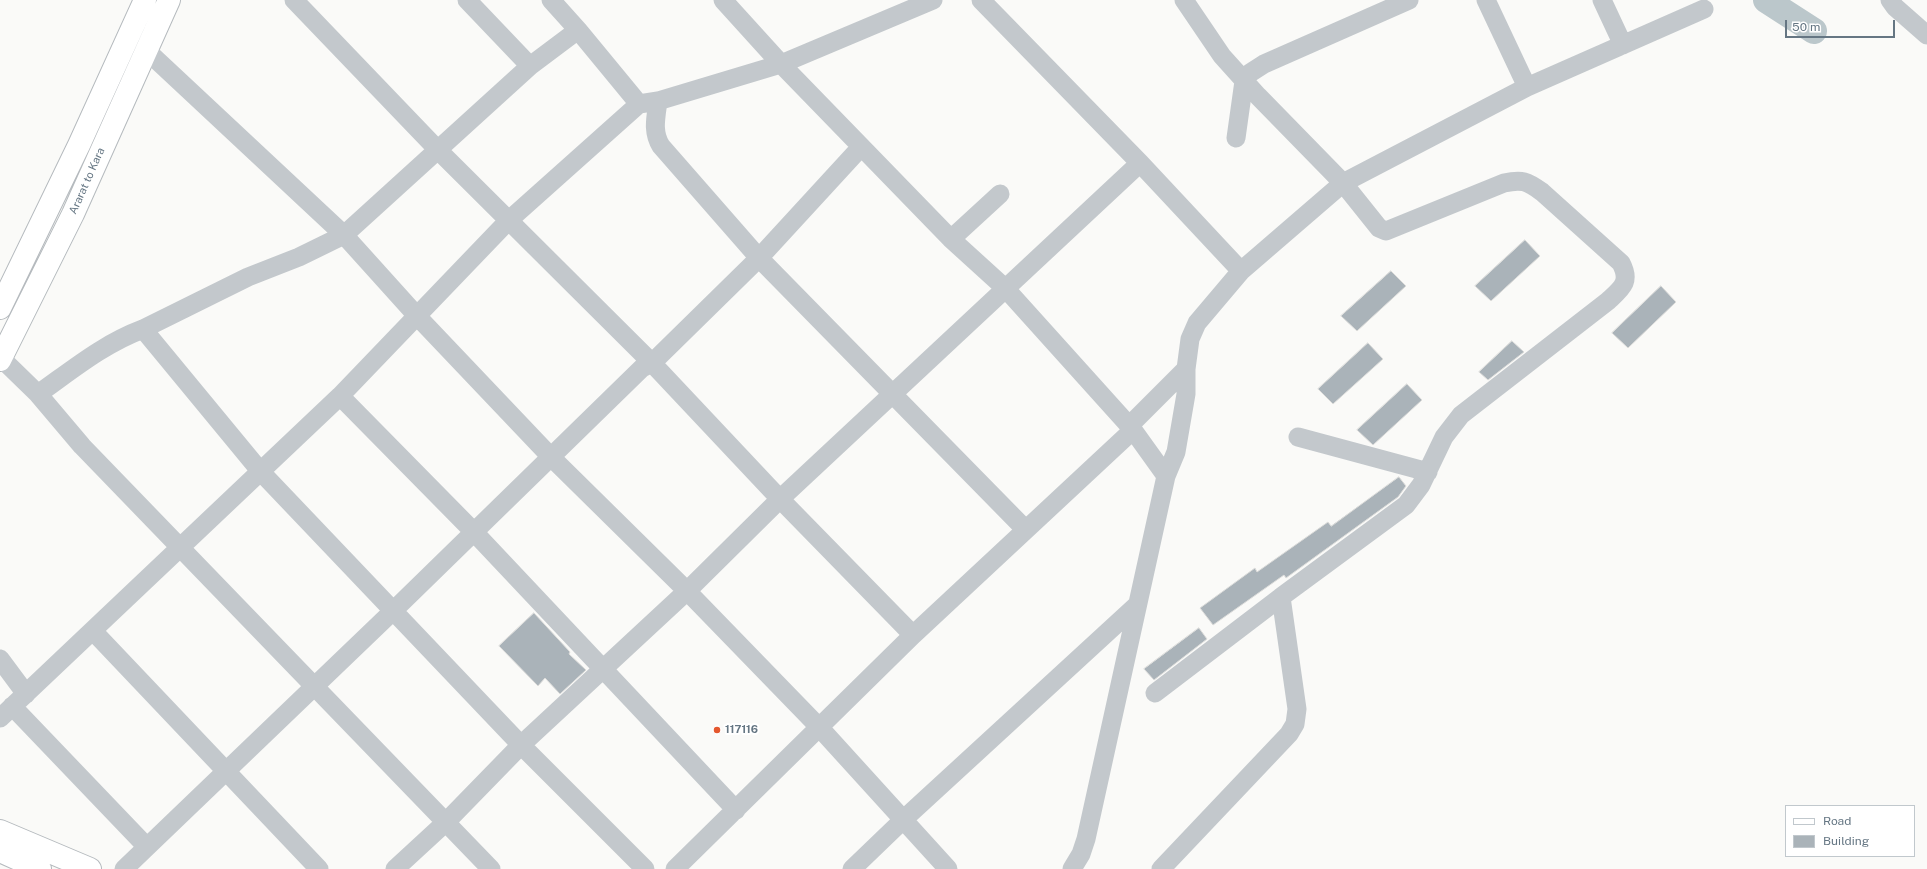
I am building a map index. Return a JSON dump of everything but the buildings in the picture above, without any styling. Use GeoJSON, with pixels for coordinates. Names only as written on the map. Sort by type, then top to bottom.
{"type":"FeatureCollection","features":[{"type":"Feature","properties":{"kind":"main road","name":"Ararat to Kara"},"geometry":{"type":"LineString","coordinates":[[0,308],[52,204],[145,0]]}},
{"type":"Feature","properties":{"kind":"main road","name":"Ararat to Kara"},"geometry":{"type":"LineString","coordinates":[[0,358],[73,214],[169,0]]}},
{"type":"Feature","properties":{"kind":"main road"},"geometry":{"type":"LineString","coordinates":[[52,204],[73,214]]}},
{"type":"Feature","properties":{"kind":"main road"},"geometry":{"type":"LineString","coordinates":[[0,831],[90,869]]}},
{"type":"Feature","properties":{"kind":"main road"},"geometry":{"type":"LineString","coordinates":[[0,851],[40,869]]}},
{"type":"Feature","properties":{"kind":"street"},"geometry":{"type":"LineString","coordinates":[[294,0],[508,221],[652,363],[780,499],[913,635]]}},
{"type":"Feature","properties":{"kind":"street"},"geometry":{"type":"LineString","coordinates":[[551,0],[578,30],[639,104]]}},
{"type":"Feature","properties":{"kind":"street"},"geometry":{"type":"LineString","coordinates":[[723,0],[781,64],[951,239],[1006,289],[1131,428],[1166,476]]}},
{"type":"Feature","properties":{"kind":"street"},"geometry":{"type":"LineString","coordinates":[[147,847],[6,712],[340,396],[508,221],[639,104],[658,101],[781,64],[933,0]]}},
{"type":"Feature","properties":{"kind":"street"},"geometry":{"type":"LineString","coordinates":[[981,0],[1140,162],[1240,272]]}},
{"type":"Feature","properties":{"kind":"street"},"geometry":{"type":"LineString","coordinates":[[1155,693],[1281,597],[1402,509],[1414,496],[1428,472],[1444,437],[1462,415],[1608,301],[1626,280],[1626,273],[1621,263],[1542,192],[1532,185],[1518,179],[1504,183],[1386,231],[1379,228],[1343,183],[1244,81],[1222,56],[1184,0]]}},
{"type":"Feature","properties":{"kind":"street"},"geometry":{"type":"LineString","coordinates":[[1236,138],[1244,81],[1250,73],[1264,64],[1409,0]]}},
{"type":"Feature","properties":{"kind":"street"},"geometry":{"type":"LineString","coordinates":[[1486,0],[1527,87]]}},
{"type":"Feature","properties":{"kind":"street"},"geometry":{"type":"LineString","coordinates":[[1602,0],[1623,45]]}},
{"type":"Feature","properties":{"kind":"street"},"geometry":{"type":"LineString","coordinates":[[1890,0],[1895,7],[1927,34]]}},
{"type":"Feature","properties":{"kind":"street"},"geometry":{"type":"LineString","coordinates":[[470,1],[530,66]]}},
{"type":"Feature","properties":{"kind":"street"},"geometry":{"type":"LineString","coordinates":[[1072,869],[1081,854],[1086,839],[1166,476],[1176,452],[1186,394],[1186,369],[1190,339],[1198,324],[1240,272],[1343,183],[1527,87],[1704,9]]}},
{"type":"Feature","properties":{"kind":"street"},"geometry":{"type":"LineString","coordinates":[[38,394],[102,348],[125,336],[143,329],[248,277],[299,257],[344,235],[530,66],[578,30]]}},
{"type":"Feature","properties":{"kind":"street"},"geometry":{"type":"LineString","coordinates":[[146,50],[344,235],[416,316],[551,457],[687,591],[818,727],[904,819],[948,869]]}},
{"type":"Feature","properties":{"kind":"street"},"geometry":{"type":"LineString","coordinates":[[658,101],[655,129],[656,138],[661,146],[759,258],[1025,529]]}},
{"type":"Feature","properties":{"kind":"street"},"geometry":{"type":"LineString","coordinates":[[124,869],[394,610],[473,531],[642,368],[652,363],[759,258],[861,147]]}},
{"type":"Feature","properties":{"kind":"street"},"geometry":{"type":"LineString","coordinates":[[395,869],[446,822],[521,745],[687,591],[780,499],[1140,162]]}},
{"type":"Feature","properties":{"kind":"street"},"geometry":{"type":"LineString","coordinates":[[951,239],[1000,194]]}},
{"type":"Feature","properties":{"kind":"street"},"geometry":{"type":"LineString","coordinates":[[143,329],[261,472],[521,745],[645,869]]}},
{"type":"Feature","properties":{"kind":"street"},"geometry":{"type":"LineString","coordinates":[[0,358],[38,394],[82,446],[491,869]]}},
{"type":"Feature","properties":{"kind":"street"},"geometry":{"type":"LineString","coordinates":[[675,869],[913,635],[1131,428],[1186,369]]}},
{"type":"Feature","properties":{"kind":"street"},"geometry":{"type":"LineString","coordinates":[[340,396],[473,531],[736,810]]}},
{"type":"Feature","properties":{"kind":"street"},"geometry":{"type":"LineString","coordinates":[[1298,437],[1428,472]]}},
{"type":"Feature","properties":{"kind":"street"},"geometry":{"type":"LineString","coordinates":[[1161,869],[1289,734],[1295,724],[1297,709],[1281,597]]}},
{"type":"Feature","properties":{"kind":"street"},"geometry":{"type":"LineString","coordinates":[[852,869],[904,819],[1137,605]]}},
{"type":"Feature","properties":{"kind":"street"},"geometry":{"type":"LineString","coordinates":[[93,631],[319,869]]}},
{"type":"Feature","properties":{"kind":"street"},"geometry":{"type":"LineString","coordinates":[[0,659],[26,694]]}},
{"type":"Feature","properties":{"kind":"waterway"},"geometry":{"type":"LineString","coordinates":[[1766,0],[1814,31]]}},
{"type":"Feature","properties":{"kind":"place","name":"117116"},"geometry":{"type":"Point","coordinates":[717,730]}}]}
